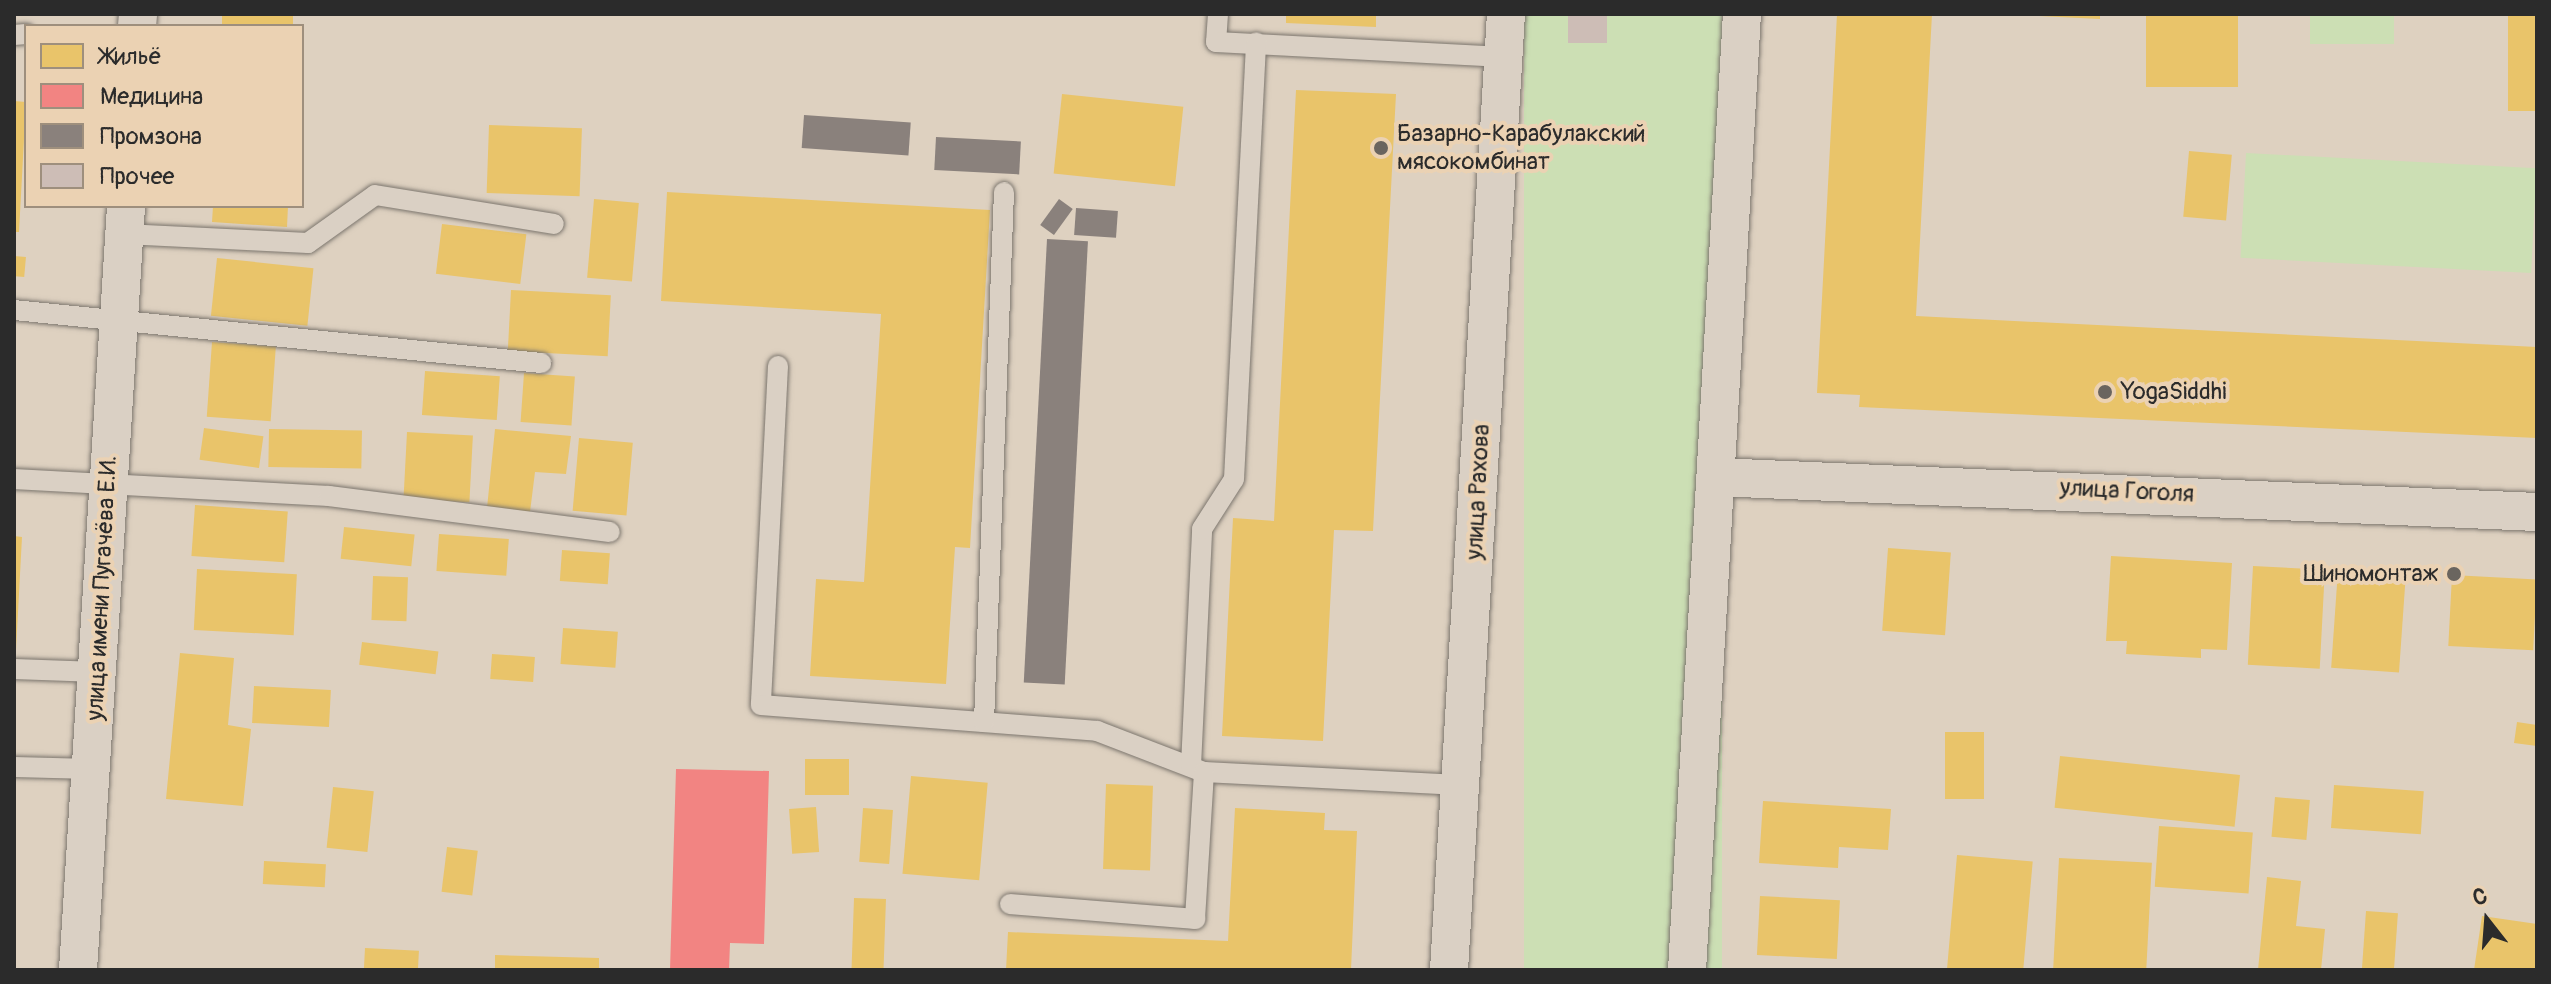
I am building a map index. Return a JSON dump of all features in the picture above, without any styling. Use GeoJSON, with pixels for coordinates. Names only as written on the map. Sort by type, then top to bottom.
{"type":"FeatureCollection","features":[{"type":"Feature","properties":{"kind":"street","name":"улица Рахова"},"geometry":{"type":"LineString","coordinates":[[1449,970],[1506,14]]}},
{"type":"Feature","properties":{"kind":"street"},"geometry":{"type":"LineString","coordinates":[[1687,970],[1742,14]]}},
{"type":"Feature","properties":{"kind":"street","name":"улица имени Пугачёва Е.И."},"geometry":{"type":"LineString","coordinates":[[78,970],[125,220]]}},
{"type":"Feature","properties":{"kind":"street","name":"улица Гоголя"},"geometry":{"type":"LineString","coordinates":[[1716,477],[2537,512]]}},
{"type":"Feature","properties":{"kind":"lane"},"geometry":{"type":"LineString","coordinates":[[1218,14],[1216,42],[1504,57]]}},
{"type":"Feature","properties":{"kind":"lane"},"geometry":{"type":"LineString","coordinates":[[1010,904],[1195,919],[1202,529],[1234,479],[1256,43]]}},
{"type":"Feature","properties":{"kind":"lane"},"geometry":{"type":"LineString","coordinates":[[984,722],[1004,192]]}},
{"type":"Feature","properties":{"kind":"lane"},"geometry":{"type":"LineString","coordinates":[[125,220],[308,243],[375,195],[554,224]]}},
{"type":"Feature","properties":{"kind":"lane"},"geometry":{"type":"LineString","coordinates":[[14,310],[541,363]]}},
{"type":"Feature","properties":{"kind":"lane"},"geometry":{"type":"LineString","coordinates":[[778,366],[761,705],[1097,731],[1197,769],[1460,785]]}},
{"type":"Feature","properties":{"kind":"lane"},"geometry":{"type":"LineString","coordinates":[[14,479],[329,496],[610,532]]}},
{"type":"Feature","properties":{"kind":"lane"},"geometry":{"type":"LineString","coordinates":[[14,669],[98,672]]}},
{"type":"Feature","properties":{"kind":"lane"},"geometry":{"type":"LineString","coordinates":[[14,767],[92,769]]}},
{"type":"Feature","properties":{"kind":"green space"},"geometry":{"type":"Polygon","coordinates":[[[1524,14],[1722,14],[1722,970],[1524,970],[1524,14]]]}},
{"type":"Feature","properties":{"kind":"green space"},"geometry":{"type":"Polygon","coordinates":[[[2310,14],[2394,14],[2394,44],[2310,44],[2310,14]]]}},
{"type":"Feature","properties":{"kind":"green space"},"geometry":{"type":"Polygon","coordinates":[[[2246,153],[2537,168],[2531,273],[2241,258],[2246,153]]]}},
{"type":"Feature","properties":{"kind":"building: Жильё"},"geometry":{"type":"Polygon","coordinates":[[[222,14],[293,14],[293,24],[222,24],[222,14]]]}},
{"type":"Feature","properties":{"kind":"building: Жильё"},"geometry":{"type":"Polygon","coordinates":[[[1286,14],[1376,14],[1376,27],[1286,23],[1286,14]]]}},
{"type":"Feature","properties":{"kind":"building: Жильё"},"geometry":{"type":"Polygon","coordinates":[[[1837,14],[1932,14],[1916,316],[2537,347],[2537,438],[1859,407],[1860,395],[1817,393],[1837,14]]]}},
{"type":"Feature","properties":{"kind":"building: Жильё"},"geometry":{"type":"Polygon","coordinates":[[[2100,14],[2100,19],[2039,16],[2100,14]]]}},
{"type":"Feature","properties":{"kind":"building: Жильё"},"geometry":{"type":"Polygon","coordinates":[[[2146,14],[2238,14],[2238,87],[2146,87],[2146,14]]]}},
{"type":"Feature","properties":{"kind":"building: Жильё"},"geometry":{"type":"Polygon","coordinates":[[[2508,14],[2537,14],[2537,111],[2508,111],[2508,14]]]}},
{"type":"Feature","properties":{"kind":"building: Жильё"},"geometry":{"type":"Polygon","coordinates":[[[1296,90],[1396,94],[1373,531],[1334,530],[1323,741],[1222,736],[1233,518],[1274,521],[1296,90]]]}},
{"type":"Feature","properties":{"kind":"building: Жильё"},"geometry":{"type":"Polygon","coordinates":[[[1062,94],[1183,107],[1175,186],[1054,174],[1062,94]]]}},
{"type":"Feature","properties":{"kind":"building: Жильё"},"geometry":{"type":"Polygon","coordinates":[[[14,101],[24,102],[24,139],[19,232],[14,232],[14,101]]]}},
{"type":"Feature","properties":{"kind":"building: Жильё"},"geometry":{"type":"Polygon","coordinates":[[[489,125],[582,128],[580,196],[487,193],[489,125]]]}},
{"type":"Feature","properties":{"kind":"building: Жильё"},"geometry":{"type":"Polygon","coordinates":[[[2189,151],[2232,155],[2226,220],[2183,217],[2189,151]]]}},
{"type":"Feature","properties":{"kind":"building: Жильё"},"geometry":{"type":"Polygon","coordinates":[[[667,192],[990,210],[970,548],[955,547],[946,684],[810,676],[816,579],[864,582],[881,314],[661,301],[667,192]]]}},
{"type":"Feature","properties":{"kind":"building: Жильё"},"geometry":{"type":"Polygon","coordinates":[[[594,199],[639,203],[632,282],[587,278],[594,199]]]}},
{"type":"Feature","properties":{"kind":"building: Жильё"},"geometry":{"type":"Polygon","coordinates":[[[213,208],[288,208],[287,227],[212,222],[213,208]]]}},
{"type":"Feature","properties":{"kind":"building: Жильё"},"geometry":{"type":"Polygon","coordinates":[[[442,224],[526,234],[520,284],[436,274],[442,224]]]}},
{"type":"Feature","properties":{"kind":"building: Жильё"},"geometry":{"type":"Polygon","coordinates":[[[14,256],[26,257],[24,277],[14,276],[14,256]]]}},
{"type":"Feature","properties":{"kind":"building: Жильё"},"geometry":{"type":"Polygon","coordinates":[[[217,258],[313,268],[307,326],[211,316],[217,258]]]}},
{"type":"Feature","properties":{"kind":"building: Жильё"},"geometry":{"type":"Polygon","coordinates":[[[511,290],[611,295],[608,356],[508,351],[511,290]]]}},
{"type":"Feature","properties":{"kind":"building: Жильё"},"geometry":{"type":"Polygon","coordinates":[[[212,342],[276,346],[271,421],[207,417],[212,342]]]}},
{"type":"Feature","properties":{"kind":"building: Жильё"},"geometry":{"type":"Polygon","coordinates":[[[425,371],[500,376],[497,420],[422,415],[425,371]]]}},
{"type":"Feature","properties":{"kind":"building: Жильё"},"geometry":{"type":"Polygon","coordinates":[[[524,373],[575,377],[571,425],[521,422],[524,373]]]}},
{"type":"Feature","properties":{"kind":"building: Жильё"},"geometry":{"type":"Polygon","coordinates":[[[204,428],[263,436],[259,468],[200,460],[204,428]]]}},
{"type":"Feature","properties":{"kind":"building: Жильё"},"geometry":{"type":"Polygon","coordinates":[[[269,429],[362,431],[361,469],[268,467],[269,429]]]}},
{"type":"Feature","properties":{"kind":"building: Жильё"},"geometry":{"type":"Polygon","coordinates":[[[495,429],[571,436],[566,474],[535,472],[530,512],[487,508],[495,429]]]}},
{"type":"Feature","properties":{"kind":"building: Жильё"},"geometry":{"type":"Polygon","coordinates":[[[407,432],[473,435],[469,502],[403,499],[407,432]]]}},
{"type":"Feature","properties":{"kind":"building: Жильё"},"geometry":{"type":"Polygon","coordinates":[[[579,438],[633,443],[626,515],[573,511],[579,438]]]}},
{"type":"Feature","properties":{"kind":"building: Жильё"},"geometry":{"type":"Polygon","coordinates":[[[195,505],[288,511],[284,562],[191,556],[195,505]]]}},
{"type":"Feature","properties":{"kind":"building: Жильё"},"geometry":{"type":"Polygon","coordinates":[[[344,527],[415,534],[411,566],[341,559],[344,527]]]}},
{"type":"Feature","properties":{"kind":"building: Жильё"},"geometry":{"type":"Polygon","coordinates":[[[439,534],[509,539],[506,576],[436,571],[439,534]]]}},
{"type":"Feature","properties":{"kind":"building: Жильё"},"geometry":{"type":"Polygon","coordinates":[[[14,536],[22,537],[16,650],[14,650],[14,536]]]}},
{"type":"Feature","properties":{"kind":"building: Жильё"},"geometry":{"type":"Polygon","coordinates":[[[1888,548],[1951,552],[1945,635],[1882,631],[1888,548]]]}},
{"type":"Feature","properties":{"kind":"building: Жильё"},"geometry":{"type":"Polygon","coordinates":[[[562,550],[610,553],[608,584],[560,581],[562,550]]]}},
{"type":"Feature","properties":{"kind":"building: Жильё"},"geometry":{"type":"Polygon","coordinates":[[[2111,556],[2232,563],[2227,650],[2201,649],[2201,658],[2126,654],[2127,641],[2106,641],[2111,556]]]}},
{"type":"Feature","properties":{"kind":"building: Жильё"},"geometry":{"type":"Polygon","coordinates":[[[2253,566],[2325,570],[2320,669],[2248,665],[2253,566]]]}},
{"type":"Feature","properties":{"kind":"building: Жильё"},"geometry":{"type":"Polygon","coordinates":[[[197,569],[297,574],[294,635],[194,630],[197,569]]]}},
{"type":"Feature","properties":{"kind":"building: Жильё"},"geometry":{"type":"Polygon","coordinates":[[[2338,570],[2406,575],[2399,673],[2331,668],[2338,570]]]}},
{"type":"Feature","properties":{"kind":"building: Жильё"},"geometry":{"type":"Polygon","coordinates":[[[2452,575],[2537,579],[2533,650],[2448,646],[2452,575]]]}},
{"type":"Feature","properties":{"kind":"building: Жильё"},"geometry":{"type":"Polygon","coordinates":[[[373,576],[408,577],[406,621],[371,620],[373,576]]]}},
{"type":"Feature","properties":{"kind":"building: Жильё"},"geometry":{"type":"Polygon","coordinates":[[[563,628],[618,632],[615,668],[560,664],[563,628]]]}},
{"type":"Feature","properties":{"kind":"building: Жильё"},"geometry":{"type":"Polygon","coordinates":[[[362,642],[438,651],[436,674],[359,665],[362,642]]]}},
{"type":"Feature","properties":{"kind":"building: Жильё"},"geometry":{"type":"Polygon","coordinates":[[[180,653],[234,658],[228,725],[251,729],[243,806],[166,799],[180,653]]]}},
{"type":"Feature","properties":{"kind":"building: Жильё"},"geometry":{"type":"Polygon","coordinates":[[[492,654],[535,657],[533,682],[490,679],[492,654]]]}},
{"type":"Feature","properties":{"kind":"building: Жильё"},"geometry":{"type":"Polygon","coordinates":[[[254,686],[331,690],[329,727],[252,723],[254,686]]]}},
{"type":"Feature","properties":{"kind":"building: Жильё"},"geometry":{"type":"Polygon","coordinates":[[[2517,722],[2537,725],[2537,746],[2514,743],[2517,722]]]}},
{"type":"Feature","properties":{"kind":"building: Жильё"},"geometry":{"type":"Polygon","coordinates":[[[1945,732],[1984,732],[1984,799],[1945,799],[1945,732]]]}},
{"type":"Feature","properties":{"kind":"building: Жильё"},"geometry":{"type":"Polygon","coordinates":[[[2060,756],[2240,775],[2235,827],[2055,808],[2060,756]]]}},
{"type":"Feature","properties":{"kind":"building: Жильё"},"geometry":{"type":"Polygon","coordinates":[[[805,759],[849,759],[849,795],[805,795],[805,759]]]}},
{"type":"Feature","properties":{"kind":"building: Жильё"},"geometry":{"type":"Polygon","coordinates":[[[911,776],[988,783],[979,880],[902,874],[911,776]]]}},
{"type":"Feature","properties":{"kind":"building: Жильё"},"geometry":{"type":"Polygon","coordinates":[[[1106,784],[1153,786],[1150,871],[1103,869],[1106,784]]]}},
{"type":"Feature","properties":{"kind":"building: Жильё"},"geometry":{"type":"Polygon","coordinates":[[[2334,785],[2424,791],[2421,834],[2331,828],[2334,785]]]}},
{"type":"Feature","properties":{"kind":"building: Жильё"},"geometry":{"type":"Polygon","coordinates":[[[333,787],[374,791],[367,852],[327,848],[333,787]]]}},
{"type":"Feature","properties":{"kind":"building: Жильё"},"geometry":{"type":"Polygon","coordinates":[[[2275,797],[2310,800],[2306,840],[2272,837],[2275,797]]]}},
{"type":"Feature","properties":{"kind":"building: Жильё"},"geometry":{"type":"Polygon","coordinates":[[[1763,801],[1891,809],[1888,850],[1839,847],[1838,868],[1759,863],[1763,801]]]}},
{"type":"Feature","properties":{"kind":"building: Жильё"},"geometry":{"type":"Polygon","coordinates":[[[816,807],[819,852],[792,854],[789,809],[816,807]]]}},
{"type":"Feature","properties":{"kind":"building: Жильё"},"geometry":{"type":"Polygon","coordinates":[[[863,808],[893,810],[889,864],[859,862],[863,808]]]}},
{"type":"Feature","properties":{"kind":"building: Жильё"},"geometry":{"type":"Polygon","coordinates":[[[1235,808],[1325,813],[1324,830],[1357,831],[1351,970],[1006,970],[1008,932],[1228,941],[1235,808]]]}},
{"type":"Feature","properties":{"kind":"building: Жильё"},"geometry":{"type":"Polygon","coordinates":[[[2159,826],[2253,833],[2249,893],[2155,887],[2159,826]]]}},
{"type":"Feature","properties":{"kind":"building: Жильё"},"geometry":{"type":"Polygon","coordinates":[[[447,847],[478,851],[472,895],[442,892],[447,847]]]}},
{"type":"Feature","properties":{"kind":"building: Жильё"},"geometry":{"type":"Polygon","coordinates":[[[1957,855],[2033,862],[2023,970],[1947,970],[1957,855]]]}},
{"type":"Feature","properties":{"kind":"building: Жильё"},"geometry":{"type":"Polygon","coordinates":[[[2059,858],[2152,863],[2146,970],[2053,970],[2059,858]]]}},
{"type":"Feature","properties":{"kind":"building: Жильё"},"geometry":{"type":"Polygon","coordinates":[[[264,861],[326,864],[325,887],[263,884],[264,861]]]}},
{"type":"Feature","properties":{"kind":"building: Жильё"},"geometry":{"type":"Polygon","coordinates":[[[2267,877],[2301,881],[2296,926],[2325,929],[2321,970],[2258,970],[2267,877]]]}},
{"type":"Feature","properties":{"kind":"building: Жильё"},"geometry":{"type":"Polygon","coordinates":[[[1760,896],[1840,900],[1837,959],[1757,955],[1760,896]]]}},
{"type":"Feature","properties":{"kind":"building: Жильё"},"geometry":{"type":"Polygon","coordinates":[[[854,898],[886,899],[884,970],[851,970],[854,898]]]}},
{"type":"Feature","properties":{"kind":"building: Жильё"},"geometry":{"type":"Polygon","coordinates":[[[2366,911],[2398,913],[2394,970],[2362,970],[2366,911]]]}},
{"type":"Feature","properties":{"kind":"building: Жильё"},"geometry":{"type":"Polygon","coordinates":[[[2482,916],[2537,924],[2537,970],[2474,970],[2482,916]]]}},
{"type":"Feature","properties":{"kind":"building: Жильё"},"geometry":{"type":"Polygon","coordinates":[[[365,948],[419,951],[418,970],[364,970],[365,948]]]}},
{"type":"Feature","properties":{"kind":"building: Жильё"},"geometry":{"type":"Polygon","coordinates":[[[495,955],[599,958],[599,970],[495,970],[495,955]]]}},
{"type":"Feature","properties":{"kind":"building: Медицина"},"geometry":{"type":"Polygon","coordinates":[[[676,769],[769,771],[764,944],[730,943],[729,970],[670,970],[676,769]]]}},
{"type":"Feature","properties":{"kind":"building: Промзона"},"geometry":{"type":"Polygon","coordinates":[[[804,115],[911,122],[908,155],[802,148],[804,115]]]}},
{"type":"Feature","properties":{"kind":"building: Промзона"},"geometry":{"type":"Polygon","coordinates":[[[936,137],[1021,141],[1019,174],[934,170],[936,137]]]}},
{"type":"Feature","properties":{"kind":"building: Промзона"},"geometry":{"type":"Polygon","coordinates":[[[1059,199],[1073,209],[1054,235],[1040,225],[1059,199]]]}},
{"type":"Feature","properties":{"kind":"building: Промзона"},"geometry":{"type":"Polygon","coordinates":[[[1076,208],[1118,211],[1116,238],[1074,235],[1076,208]]]}},
{"type":"Feature","properties":{"kind":"building: Промзона"},"geometry":{"type":"Polygon","coordinates":[[[1047,239],[1088,241],[1065,685],[1024,682],[1047,239]]]}},
{"type":"Feature","properties":{"kind":"building: Прочее"},"geometry":{"type":"Polygon","coordinates":[[[1568,14],[1607,14],[1607,43],[1568,43],[1568,14]]]}},
{"type":"Feature","properties":{"kind":"place","name":"Базарно-Карабулакский мясокомбинат"},"geometry":{"type":"Point","coordinates":[1381,148]}},
{"type":"Feature","properties":{"kind":"place","name":"YogaSiddhi"},"geometry":{"type":"Point","coordinates":[2105,392]}},
{"type":"Feature","properties":{"kind":"place","name":"Шиномонтаж"},"geometry":{"type":"Point","coordinates":[2454,574]}}]}
